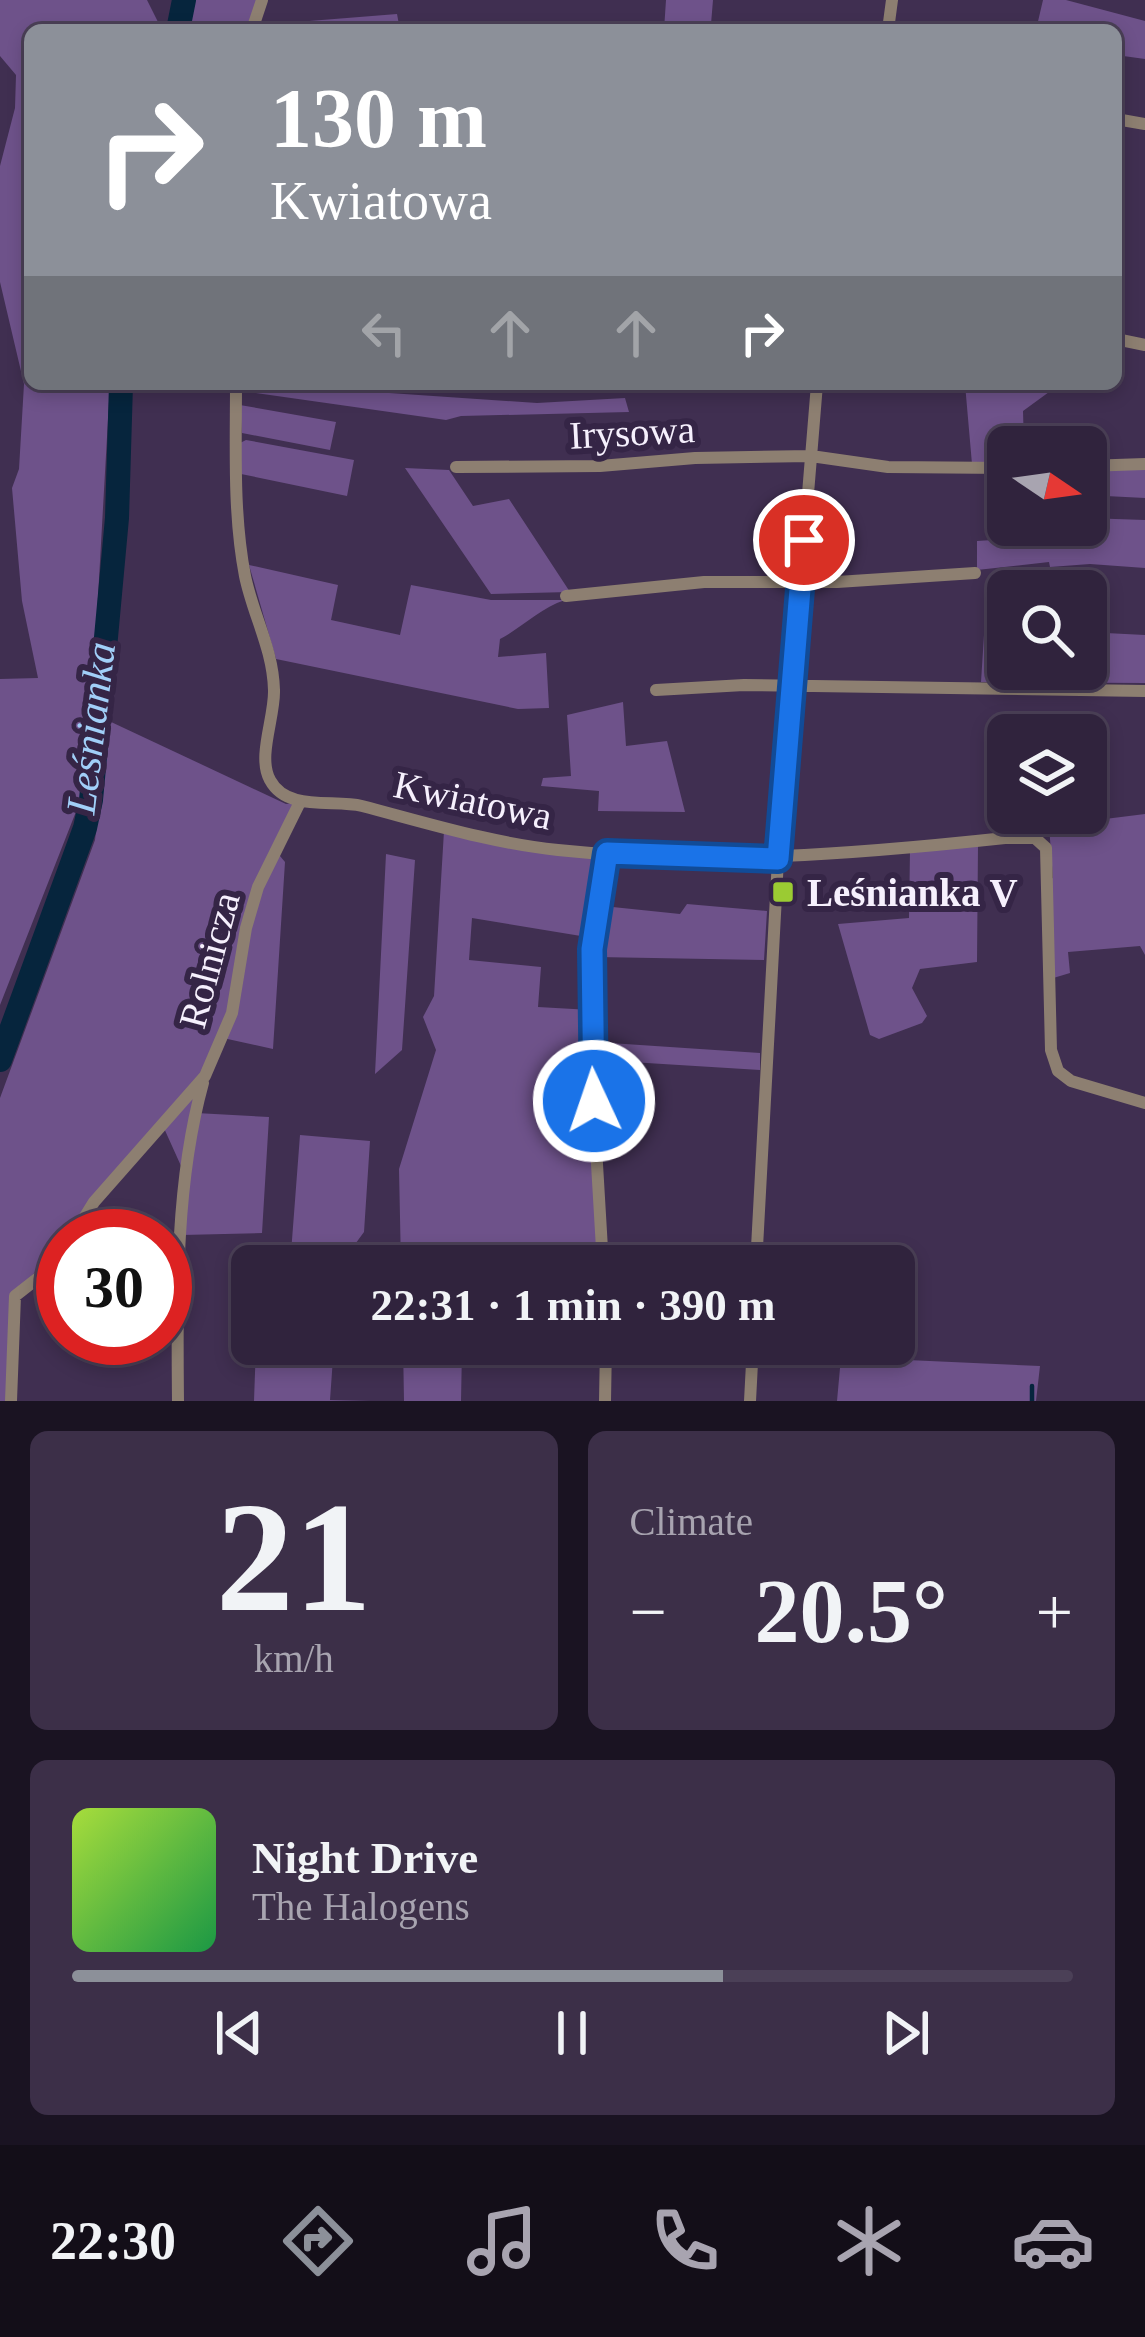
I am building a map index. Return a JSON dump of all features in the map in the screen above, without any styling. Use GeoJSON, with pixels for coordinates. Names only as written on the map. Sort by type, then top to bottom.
{"type":"FeatureCollection","features":[{"type":"Feature","properties":{"kind":"street"},"geometry":{"type":"LineString","coordinates":[[236,390],[238,512],[245,577],[270,652],[274,689],[265,764],[271,782],[300,802]]}},
{"type":"Feature","properties":{"kind":"street"},"geometry":{"type":"LineString","coordinates":[[757,1245],[778,859],[816,390]]}},
{"type":"Feature","properties":{"kind":"street","name":"Irysowa"},"geometry":{"type":"LineString","coordinates":[[456,467],[811,456],[888,467],[987,468]]}},
{"type":"Feature","properties":{"kind":"street"},"geometry":{"type":"LineString","coordinates":[[1107,465],[1145,464]]}},
{"type":"Feature","properties":{"kind":"street"},"geometry":{"type":"LineString","coordinates":[[566,596],[704,582],[975,573]]}},
{"type":"Feature","properties":{"kind":"street"},"geometry":{"type":"LineString","coordinates":[[656,690],[694,685],[792,685],[1145,691]]}},
{"type":"Feature","properties":{"kind":"street","name":"Kwiatowa"},"geometry":{"type":"LineString","coordinates":[[300,802],[349,803],[505,842],[607,853],[778,859],[1024,836],[1041,842],[1050,879],[1052,1050],[1058,1071],[1072,1082],[1145,1103]]}},
{"type":"Feature","properties":{"kind":"street","name":"Rolnicza"},"geometry":{"type":"LineString","coordinates":[[91,1209],[205,1076],[232,1012],[258,887],[300,802]]}},
{"type":"Feature","properties":{"kind":"street"},"geometry":{"type":"LineString","coordinates":[[602,1245],[591,1010],[592,949],[607,853]]}},
{"type":"Feature","properties":{"kind":"street"},"geometry":{"type":"LineString","coordinates":[[178,1401],[179,1291],[189,1148],[205,1076]]}},
{"type":"Feature","properties":{"kind":"street"},"geometry":{"type":"LineString","coordinates":[[11,1401],[15,1296],[36,1280]]}},
{"type":"Feature","properties":{"kind":"street"},"geometry":{"type":"LineString","coordinates":[[605,1401],[606,1365]]}},
{"type":"Feature","properties":{"kind":"street"},"geometry":{"type":"LineString","coordinates":[[750,1401],[752,1365]]}},
{"type":"Feature","properties":{"kind":"shaded area"},"geometry":{"type":"Polygon","coordinates":[[[0,0],[147,0],[159,24],[24,24],[24,384],[0,282],[0,166],[15,108],[16,75],[0,56],[0,0]]]}},
{"type":"Feature","properties":{"kind":"shaded area"},"geometry":{"type":"Polygon","coordinates":[[[187,0],[258,0],[250,24],[181,24],[187,0]]]}},
{"type":"Feature","properties":{"kind":"shaded area"},"geometry":{"type":"Polygon","coordinates":[[[666,0],[713,0],[711,24],[664,24],[666,0]]]}},
{"type":"Feature","properties":{"kind":"shaded area"},"geometry":{"type":"Polygon","coordinates":[[[1043,0],[1066,0],[1145,21],[1145,59],[1122,56],[1122,24],[1037,24],[1043,0]]]}},
{"type":"Feature","properties":{"kind":"shaded area"},"geometry":{"type":"Polygon","coordinates":[[[397,14],[399,24],[272,24],[397,14]]]}},
{"type":"Feature","properties":{"kind":"shaded area"},"geometry":{"type":"Polygon","coordinates":[[[24,384],[24,390],[110,390],[92,703],[79,804],[0,1005],[0,679],[38,678],[22,601],[12,488],[19,469],[24,384]]]}},
{"type":"Feature","properties":{"kind":"shaded area"},"geometry":{"type":"Polygon","coordinates":[[[346,390],[537,403],[625,398],[629,412],[446,420],[241,391],[346,390]]]}},
{"type":"Feature","properties":{"kind":"shaded area"},"geometry":{"type":"Polygon","coordinates":[[[966,390],[1052,390],[1023,411],[1023,426],[987,426],[987,464],[972,464],[966,390]]]}},
{"type":"Feature","properties":{"kind":"shaded area"},"geometry":{"type":"Polygon","coordinates":[[[240,405],[336,422],[330,450],[242,433],[240,405]]]}},
{"type":"Feature","properties":{"kind":"shaded area"},"geometry":{"type":"Polygon","coordinates":[[[246,440],[354,460],[347,496],[241,474],[240,443],[246,440]]]}},
{"type":"Feature","properties":{"kind":"shaded area"},"geometry":{"type":"Polygon","coordinates":[[[1145,467],[1145,498],[1107,496],[1107,468],[1145,467]]]}},
{"type":"Feature","properties":{"kind":"shaded area"},"geometry":{"type":"Polygon","coordinates":[[[405,468],[449,470],[473,506],[509,499],[570,592],[491,594],[405,468]]]}},
{"type":"Feature","properties":{"kind":"shaded area"},"geometry":{"type":"Polygon","coordinates":[[[1107,519],[1145,520],[1145,568],[1050,567],[1049,562],[977,570],[977,541],[987,540],[987,546],[1107,546],[1107,519]]]}},
{"type":"Feature","properties":{"kind":"shaded area"},"geometry":{"type":"Polygon","coordinates":[[[249,565],[338,585],[331,620],[400,635],[411,585],[491,600],[565,600],[500,639],[498,657],[546,653],[549,708],[518,709],[276,659],[249,565]]]}},
{"type":"Feature","properties":{"kind":"shaded area"},"geometry":{"type":"Polygon","coordinates":[[[1107,633],[1145,635],[1145,683],[1107,683],[1107,633]]]}},
{"type":"Feature","properties":{"kind":"shaded area"},"geometry":{"type":"Polygon","coordinates":[[[987,635],[987,682],[981,682],[987,635]]]}},
{"type":"Feature","properties":{"kind":"shaded area"},"geometry":{"type":"Polygon","coordinates":[[[623,702],[626,746],[667,741],[685,812],[598,811],[599,791],[541,786],[543,778],[571,776],[567,715],[623,702]]]}},
{"type":"Feature","properties":{"kind":"shaded area"},"geometry":{"type":"Polygon","coordinates":[[[109,721],[286,804],[300,802],[275,850],[285,862],[273,1049],[223,1038],[196,1113],[269,1117],[262,1233],[192,1235],[192,1209],[184,1209],[186,1177],[163,1126],[90,1209],[36,1209],[36,1271],[15,1295],[15,1401],[0,1401],[0,1098],[95,840],[109,721]]]}},
{"type":"Feature","properties":{"kind":"shaded area"},"geometry":{"type":"Polygon","coordinates":[[[1145,814],[1145,955],[1140,946],[1068,952],[1070,973],[1050,979],[1050,834],[1107,834],[1107,819],[1145,814]]]}},
{"type":"Feature","properties":{"kind":"shaded area"},"geometry":{"type":"Polygon","coordinates":[[[444,831],[607,853],[593,938],[472,918],[469,960],[541,967],[538,1007],[591,1010],[602,1245],[401,1245],[399,1169],[436,1050],[423,1017],[434,996],[444,831]]]}},
{"type":"Feature","properties":{"kind":"shaded area"},"geometry":{"type":"Polygon","coordinates":[[[978,845],[977,962],[920,969],[912,988],[927,1016],[922,1023],[879,1039],[870,1035],[838,924],[909,918],[910,851],[978,845]]]}},
{"type":"Feature","properties":{"kind":"shaded area"},"geometry":{"type":"Polygon","coordinates":[[[386,854],[415,860],[402,1050],[375,1074],[386,854]]]}},
{"type":"Feature","properties":{"kind":"shaded area"},"geometry":{"type":"Polygon","coordinates":[[[687,904],[767,911],[764,960],[597,957],[603,906],[680,914],[687,904]]]}},
{"type":"Feature","properties":{"kind":"shaded area"},"geometry":{"type":"Polygon","coordinates":[[[595,1042],[760,1053],[760,1070],[598,1060],[595,1042]]]}},
{"type":"Feature","properties":{"kind":"shaded area"},"geometry":{"type":"Polygon","coordinates":[[[300,1135],[370,1141],[364,1232],[354,1245],[292,1245],[300,1135]]]}},
{"type":"Feature","properties":{"kind":"shaded area"},"geometry":{"type":"Polygon","coordinates":[[[915,1360],[1040,1366],[1036,1401],[837,1401],[840,1365],[915,1365],[915,1360]]]}},
{"type":"Feature","properties":{"kind":"shaded area"},"geometry":{"type":"Polygon","coordinates":[[[255,1365],[332,1365],[330,1400],[371,1401],[254,1401],[255,1365]]]}},
{"type":"Feature","properties":{"kind":"shaded area"},"geometry":{"type":"Polygon","coordinates":[[[403,1365],[462,1365],[461,1401],[404,1401],[403,1365]]]}},
{"type":"Feature","properties":{"kind":"waterway","name":"Leśnianka"},"geometry":{"type":"LineString","coordinates":[[179,24],[184,0]]}},
{"type":"Feature","properties":{"kind":"waterway","name":"Leśnianka"},"geometry":{"type":"LineString","coordinates":[[0,1060],[91,800],[117,518],[121,390]]}},
{"type":"Feature","properties":{"kind":"waterway"},"geometry":{"type":"LineString","coordinates":[[1032,1386],[1032,1401]]}},
{"type":"Feature","properties":{"kind":"place","name":"Leśnianka V"},"geometry":{"type":"Point","coordinates":[783,892]}},
{"type":"Feature","properties":{"kind":"route"},"geometry":{"type":"LineString","coordinates":[[594,1101],[592,949],[607,853],[778,859],[804,540]]}}]}
